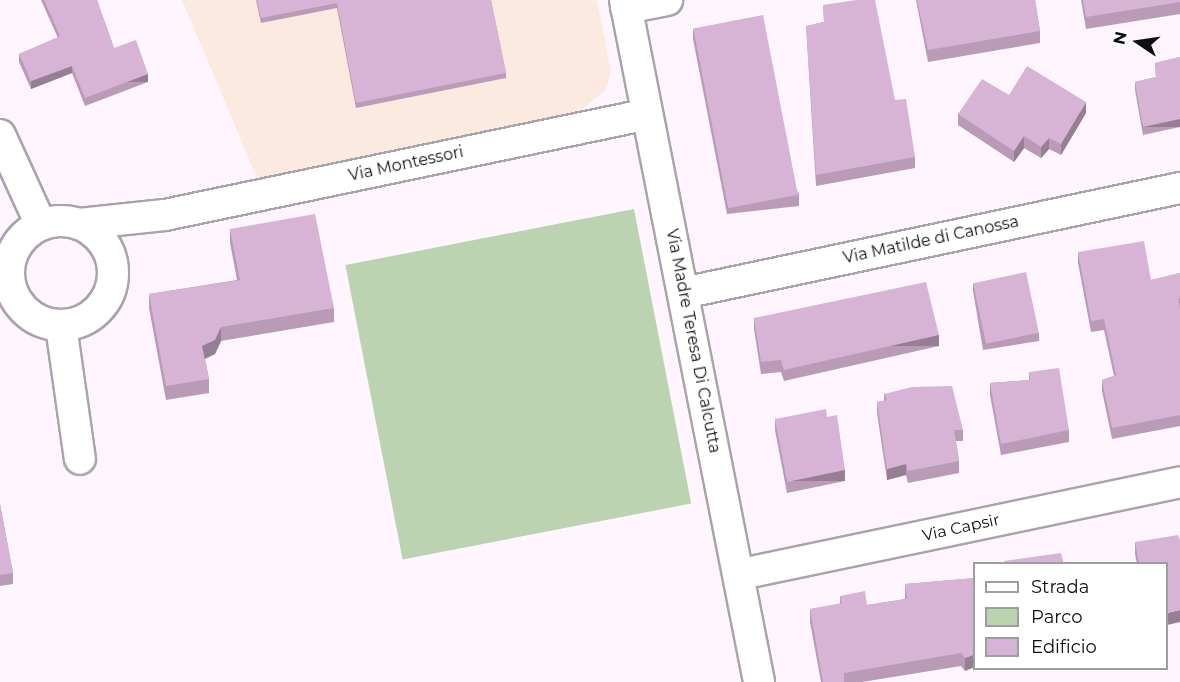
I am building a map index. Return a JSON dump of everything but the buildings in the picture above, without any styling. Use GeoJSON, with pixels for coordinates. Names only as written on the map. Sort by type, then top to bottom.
{"type":"FeatureCollection","features":[{"type":"Feature","properties":{"kind":"street"},"geometry":{"type":"LineString","coordinates":[[625,4],[667,0]]}},
{"type":"Feature","properties":{"kind":"street","name":"Via Madre Teresa Di Calcutta"},"geometry":{"type":"LineString","coordinates":[[625,4],[741,574],[759,682]]}},
{"type":"Feature","properties":{"kind":"street","name":"Via Montessori"},"geometry":{"type":"LineString","coordinates":[[41,225],[79,224],[165,215],[647,114]]}},
{"type":"Feature","properties":{"kind":"street"},"geometry":{"type":"LineString","coordinates":[[0,135],[41,225],[28,232],[11,256],[10,288],[28,316],[61,326],[80,459]]}},
{"type":"Feature","properties":{"kind":"street","name":"Via Matilde di Canossa"},"geometry":{"type":"LineString","coordinates":[[683,293],[1180,188]]}},
{"type":"Feature","properties":{"kind":"street","name":"Via Montessori"},"geometry":{"type":"LineString","coordinates":[[61,326],[78,323],[106,301],[113,267],[124,238],[165,215]]}},
{"type":"Feature","properties":{"kind":"street"},"geometry":{"type":"LineString","coordinates":[[79,224],[102,240],[113,267]]}},
{"type":"Feature","properties":{"kind":"street","name":"Via Capsir"},"geometry":{"type":"LineString","coordinates":[[741,574],[1180,482]]}},
{"type":"Feature","properties":{"kind":"shaded area"},"geometry":{"type":"Polygon","coordinates":[[[182,0],[597,0],[611,71],[606,90],[577,113],[257,178],[182,0]]]}},
{"type":"Feature","properties":{"kind":"green space"},"geometry":{"type":"Polygon","coordinates":[[[634,209],[691,503],[403,560],[345,265],[634,209]]]}}]}
